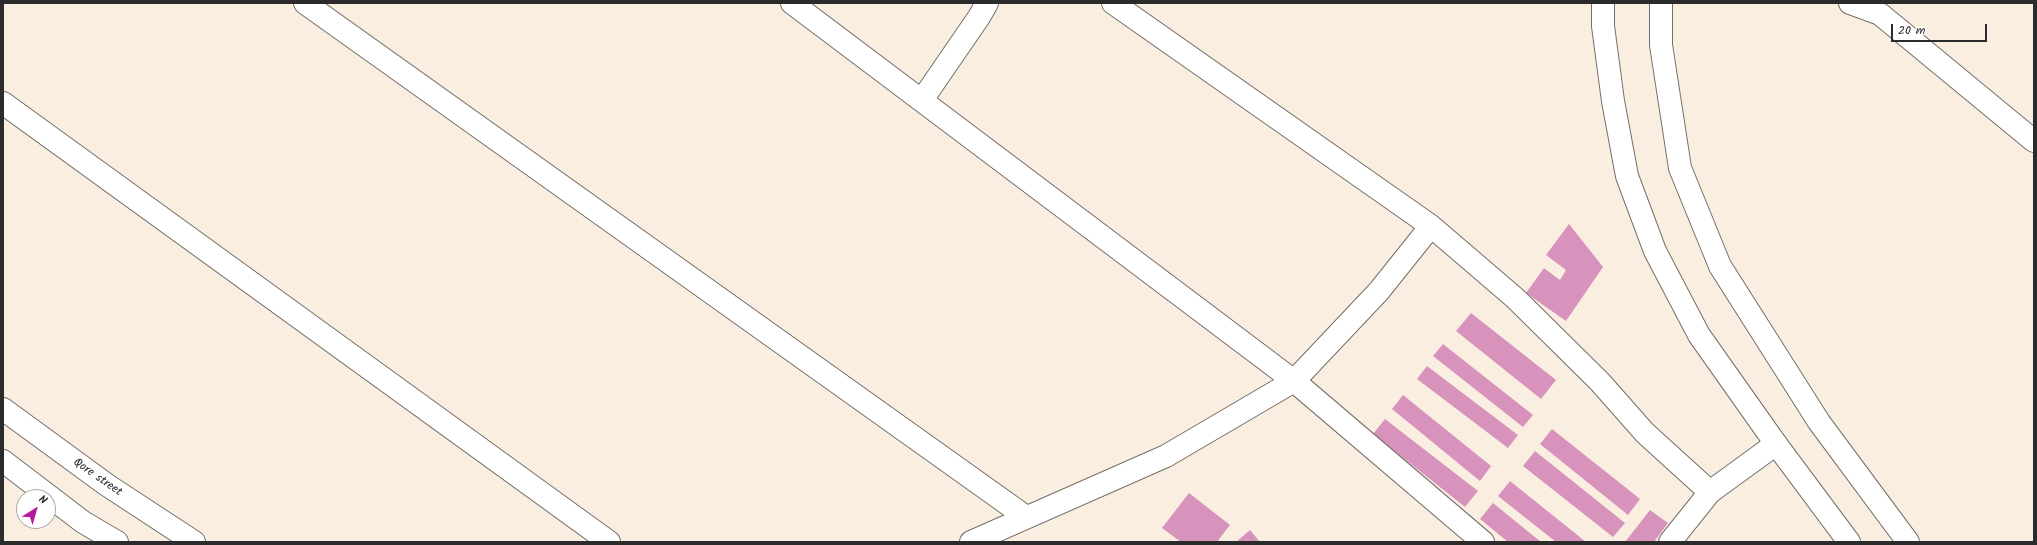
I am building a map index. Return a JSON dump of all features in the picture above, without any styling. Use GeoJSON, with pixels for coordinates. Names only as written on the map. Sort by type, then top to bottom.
{"type":"FeatureCollection","features":[{"type":"Feature","properties":{"kind":"street"},"geometry":{"type":"LineString","coordinates":[[305,3],[1026,517]]}},
{"type":"Feature","properties":{"kind":"street"},"geometry":{"type":"LineString","coordinates":[[792,3],[1294,381],[1483,542]]}},
{"type":"Feature","properties":{"kind":"street"},"geometry":{"type":"LineString","coordinates":[[922,100],[979,18],[987,3]]}},
{"type":"Feature","properties":{"kind":"street"},"geometry":{"type":"LineString","coordinates":[[1113,3],[1430,226],[1514,298],[1600,382],[1644,433],[1710,492]]}},
{"type":"Feature","properties":{"kind":"street"},"geometry":{"type":"LineString","coordinates":[[1603,3],[1603,26],[1611,86],[1627,176],[1655,251],[1699,335],[1776,444],[1849,542]]}},
{"type":"Feature","properties":{"kind":"street"},"geometry":{"type":"LineString","coordinates":[[1661,3],[1661,45],[1680,168],[1720,266],[1820,422],[1908,542]]}},
{"type":"Feature","properties":{"kind":"street"},"geometry":{"type":"LineString","coordinates":[[1850,3],[1880,14],[2034,141]]}},
{"type":"Feature","properties":{"kind":"street"},"geometry":{"type":"LineString","coordinates":[[3,103],[608,542]]}},
{"type":"Feature","properties":{"kind":"street"},"geometry":{"type":"LineString","coordinates":[[971,542],[1166,456],[1294,381],[1379,291],[1430,226]]}},
{"type":"Feature","properties":{"kind":"street","name":"Qore street"},"geometry":{"type":"LineString","coordinates":[[3,409],[107,485],[194,542]]}},
{"type":"Feature","properties":{"kind":"street"},"geometry":{"type":"LineString","coordinates":[[1670,542],[1710,492],[1776,444]]}},
{"type":"Feature","properties":{"kind":"street"},"geometry":{"type":"LineString","coordinates":[[3,461],[83,522],[117,542]]}},
{"type":"Feature","properties":{"kind":"building"},"geometry":{"type":"Polygon","coordinates":[[[1569,224],[1603,267],[1566,321],[1526,293],[1544,268],[1560,280],[1566,270],[1546,255],[1569,224]]]}},
{"type":"Feature","properties":{"kind":"building"},"geometry":{"type":"Polygon","coordinates":[[[1471,313],[1556,380],[1541,399],[1456,331],[1471,313]]]}},
{"type":"Feature","properties":{"kind":"building"},"geometry":{"type":"Polygon","coordinates":[[[1443,344],[1533,415],[1523,427],[1433,356],[1443,344]]]}},
{"type":"Feature","properties":{"kind":"building"},"geometry":{"type":"Polygon","coordinates":[[[1427,366],[1518,435],[1508,448],[1417,379],[1427,366]]]}},
{"type":"Feature","properties":{"kind":"building"},"geometry":{"type":"Polygon","coordinates":[[[1403,395],[1491,466],[1480,481],[1392,409],[1403,395]]]}},
{"type":"Feature","properties":{"kind":"building"},"geometry":{"type":"Polygon","coordinates":[[[1385,419],[1478,491],[1465,507],[1373,434],[1385,419]]]}},
{"type":"Feature","properties":{"kind":"building"},"geometry":{"type":"Polygon","coordinates":[[[1552,429],[1640,499],[1628,515],[1540,444],[1552,429]]]}},
{"type":"Feature","properties":{"kind":"building"},"geometry":{"type":"Polygon","coordinates":[[[1535,451],[1625,523],[1613,537],[1523,466],[1535,451]]]}},
{"type":"Feature","properties":{"kind":"building"},"geometry":{"type":"Polygon","coordinates":[[[1510,481],[1586,542],[1556,542],[1498,496],[1510,481]]]}},
{"type":"Feature","properties":{"kind":"building"},"geometry":{"type":"Polygon","coordinates":[[[1189,493],[1230,525],[1217,542],[1181,542],[1162,528],[1189,493]]]}},
{"type":"Feature","properties":{"kind":"building"},"geometry":{"type":"Polygon","coordinates":[[[1493,503],[1541,542],[1508,542],[1480,519],[1493,503]]]}},
{"type":"Feature","properties":{"kind":"building"},"geometry":{"type":"Polygon","coordinates":[[[1650,510],[1668,523],[1654,542],[1625,542],[1650,510]]]}},
{"type":"Feature","properties":{"kind":"building"},"geometry":{"type":"Polygon","coordinates":[[[1250,530],[1260,542],[1236,542],[1250,530]]]}}]}
